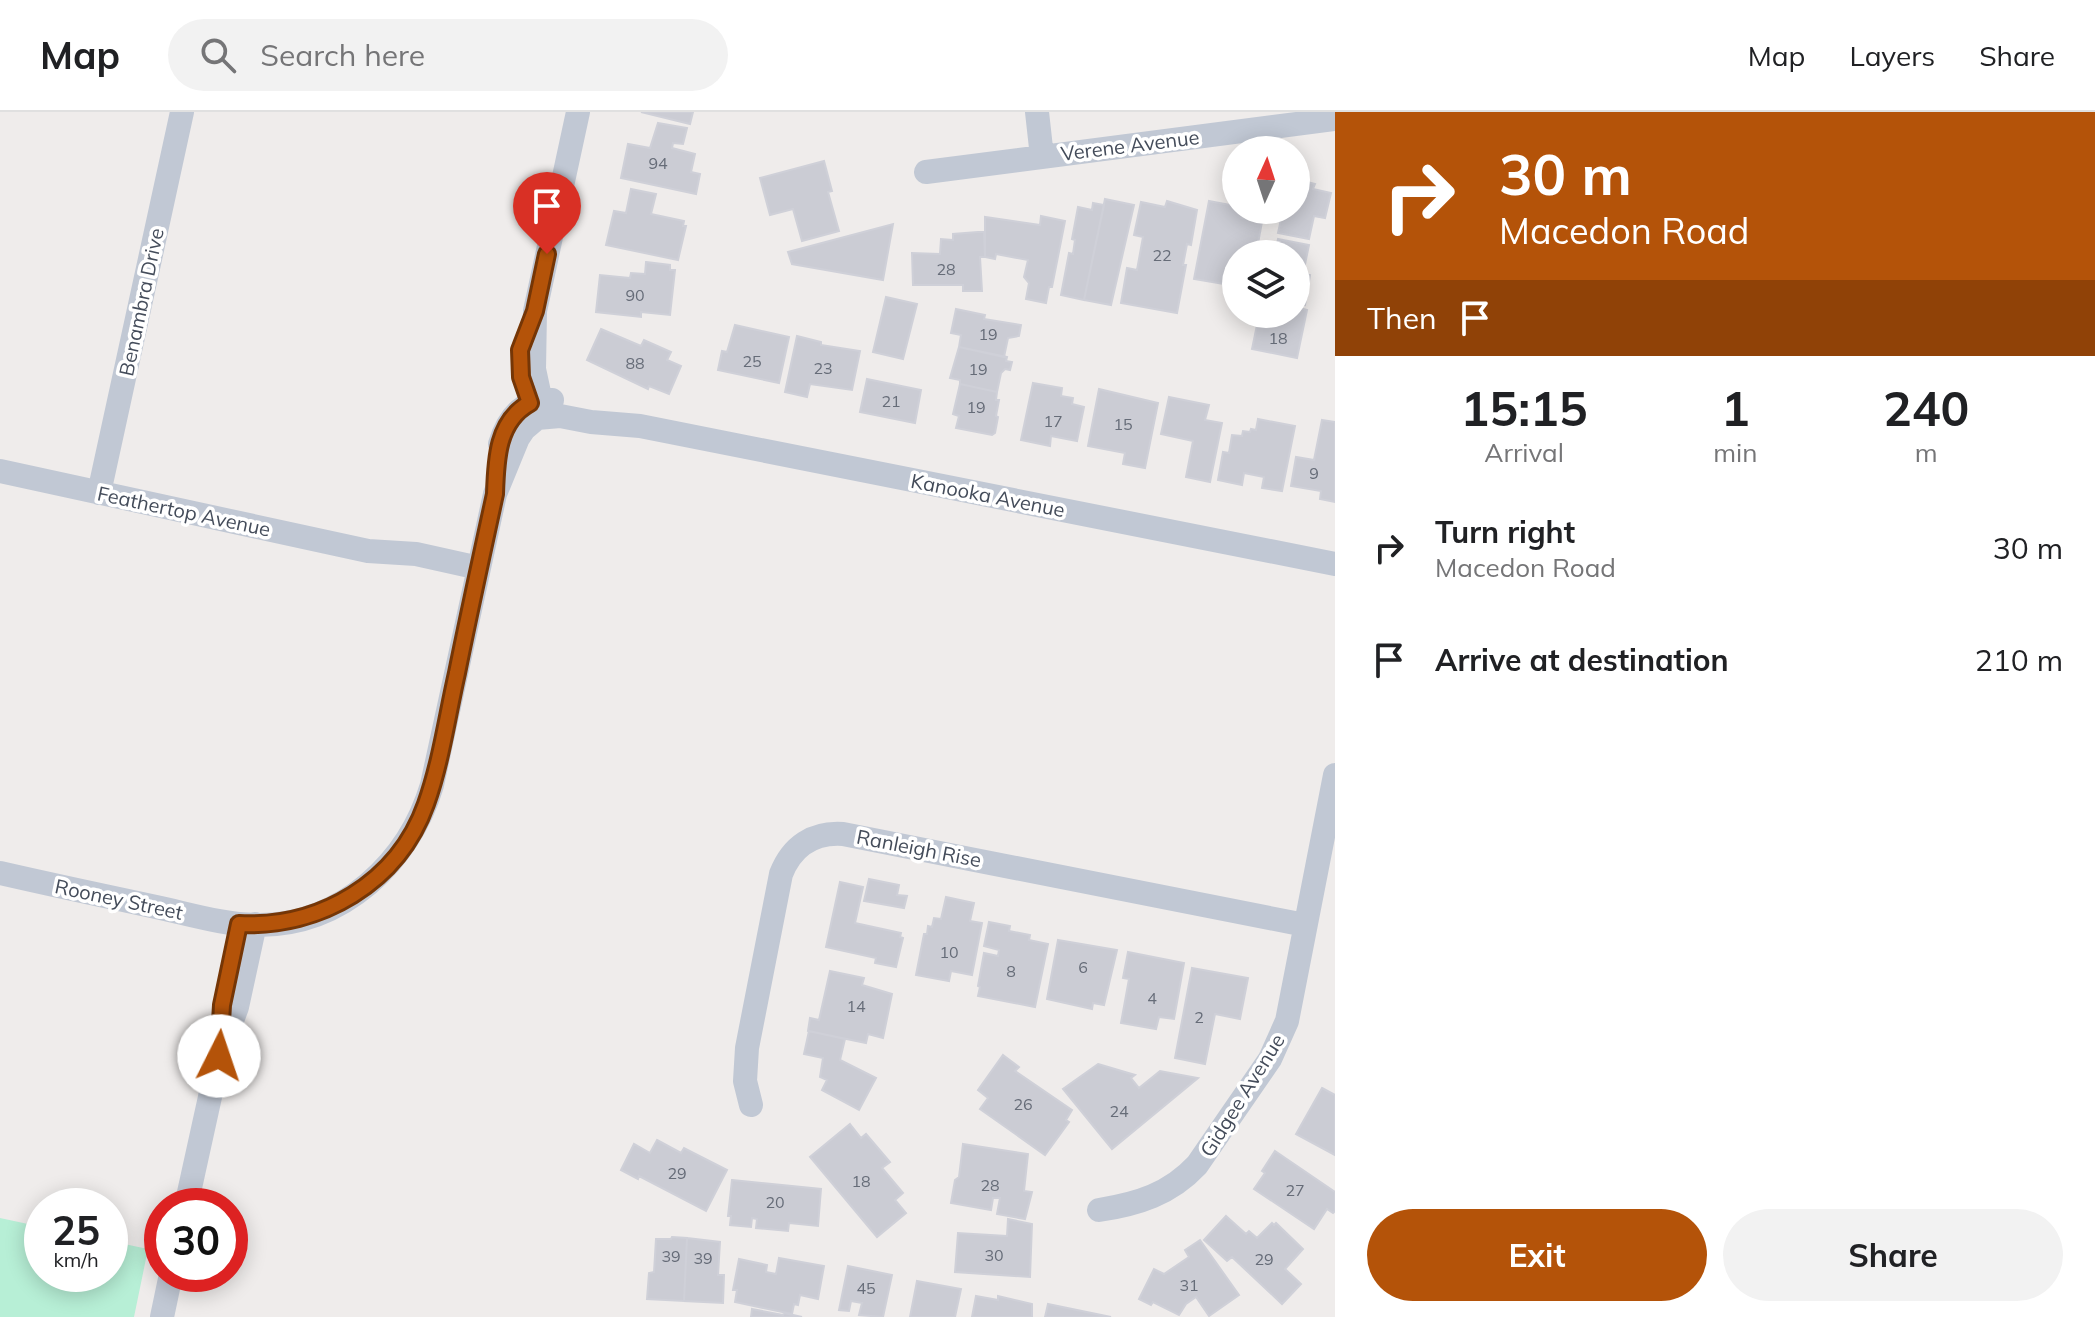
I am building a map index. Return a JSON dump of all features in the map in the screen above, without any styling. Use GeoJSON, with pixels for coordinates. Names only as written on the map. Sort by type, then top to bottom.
{"type":"FeatureCollection","features":[{"type":"Feature","properties":{"kind":"street","name":"Benambra Drive"},"geometry":{"type":"LineString","coordinates":[[99,493],[182,112]]}},
{"type":"Feature","properties":{"kind":"street"},"geometry":{"type":"LineString","coordinates":[[535,406],[535,311],[578,112]]}},
{"type":"Feature","properties":{"kind":"street"},"geometry":{"type":"LineString","coordinates":[[1037,112],[1042,157]]}},
{"type":"Feature","properties":{"kind":"street","name":"Verene Avenue"},"geometry":{"type":"LineString","coordinates":[[926,172],[1335,119]]}},
{"type":"Feature","properties":{"kind":"street","name":"Kanooka Avenue"},"geometry":{"type":"LineString","coordinates":[[535,406],[560,416],[640,426],[1335,564]]}},
{"type":"Feature","properties":{"kind":"street","name":"Rooney Street"},"geometry":{"type":"LineString","coordinates":[[0,873],[247,924],[275,923],[311,915],[343,902],[383,872],[408,841],[432,785],[495,494],[535,406]]}},
{"type":"Feature","properties":{"kind":"street","name":"Feathertop Avenue"},"geometry":{"type":"LineString","coordinates":[[0,471],[368,551],[416,554],[478,576]]}},
{"type":"Feature","properties":{"kind":"street","name":"Gidgee Avenue"},"geometry":{"type":"LineString","coordinates":[[1099,1210],[1153,1197],[1185,1178],[1270,1059],[1284,1031],[1335,775]]}},
{"type":"Feature","properties":{"kind":"street","name":"Ranleigh Rise"},"geometry":{"type":"LineString","coordinates":[[751,1105],[745,1081],[747,1048],[781,874],[791,853],[819,835],[831,833],[865,838],[1305,925]]}},
{"type":"Feature","properties":{"kind":"street"},"geometry":{"type":"LineString","coordinates":[[190,1188],[219,1056],[237,1007],[247,924]]}},
{"type":"Feature","properties":{"kind":"street"},"geometry":{"type":"LineString","coordinates":[[162,1317],[167,1292]]}},
{"type":"Feature","properties":{"kind":"green space"},"geometry":{"type":"Polygon","coordinates":[[[0,1218],[24,1223],[24,1292],[128,1292],[128,1245],[144,1248],[144,1268],[134,1317],[0,1317],[0,1218]]]}},
{"type":"Feature","properties":{"kind":"building"},"geometry":{"type":"Polygon","coordinates":[[[641,112],[693,112],[690,124],[641,112]]]}},
{"type":"Feature","properties":{"kind":"building"},"geometry":{"type":"Polygon","coordinates":[[[658,123],[687,128],[683,144],[673,143],[672,148],[695,154],[691,172],[700,174],[696,194],[621,178],[628,144],[650,148],[658,123]]]}},
{"type":"Feature","properties":{"kind":"building"},"geometry":{"type":"Polygon","coordinates":[[[824,161],[832,191],[828,192],[839,231],[802,241],[793,209],[770,215],[760,178],[824,161]]]}},
{"type":"Feature","properties":{"kind":"building"},"geometry":{"type":"Polygon","coordinates":[[[1310,183],[1315,184],[1313,189],[1331,193],[1325,218],[1314,216],[1309,239],[1278,233],[1280,224],[1310,224],[1310,183]]]}},
{"type":"Feature","properties":{"kind":"building"},"geometry":{"type":"Polygon","coordinates":[[[631,189],[656,194],[651,214],[684,221],[683,226],[686,226],[678,260],[606,245],[614,211],[626,213],[631,189]]]}},
{"type":"Feature","properties":{"kind":"building"},"geometry":{"type":"Polygon","coordinates":[[[1105,199],[1134,205],[1111,305],[1084,300],[1105,199]]]}},
{"type":"Feature","properties":{"kind":"building"},"geometry":{"type":"Polygon","coordinates":[[[1167,201],[1197,210],[1191,245],[1187,244],[1177,313],[1121,303],[1127,268],[1137,270],[1143,237],[1134,235],[1141,202],[1165,207],[1167,201]]]}},
{"type":"Feature","properties":{"kind":"building"},"geometry":{"type":"Polygon","coordinates":[[[1209,201],[1222,203],[1222,224],[1262,224],[1259,240],[1222,240],[1222,284],[1194,279],[1209,201]]]}},
{"type":"Feature","properties":{"kind":"building"},"geometry":{"type":"Polygon","coordinates":[[[1093,203],[1104,205],[1084,300],[1061,295],[1069,253],[1073,254],[1075,240],[1072,239],[1078,207],[1092,210],[1093,203]]]}},
{"type":"Feature","properties":{"kind":"building"},"geometry":{"type":"Polygon","coordinates":[[[1041,216],[1065,221],[1046,303],[1026,299],[1029,283],[1024,277],[1028,260],[996,254],[995,259],[985,257],[985,217],[1040,225],[1041,216]]]}},
{"type":"Feature","properties":{"kind":"building"},"geometry":{"type":"Polygon","coordinates":[[[893,224],[883,280],[792,264],[788,252],[893,224]]]}},
{"type":"Feature","properties":{"kind":"building"},"geometry":{"type":"Polygon","coordinates":[[[984,232],[985,257],[980,257],[982,291],[963,291],[963,285],[913,285],[912,253],[940,254],[941,239],[953,240],[953,234],[984,232]]]}},
{"type":"Feature","properties":{"kind":"building"},"geometry":{"type":"Polygon","coordinates":[[[646,262],[670,265],[670,270],[675,270],[670,315],[641,312],[641,317],[596,312],[600,275],[630,278],[631,273],[645,274],[646,262]]]}},
{"type":"Feature","properties":{"kind":"building"},"geometry":{"type":"Polygon","coordinates":[[[886,297],[917,304],[903,359],[873,352],[886,297]]]}},
{"type":"Feature","properties":{"kind":"building"},"geometry":{"type":"Polygon","coordinates":[[[956,309],[985,315],[984,319],[1021,325],[1019,336],[1008,338],[1004,357],[959,347],[961,335],[951,333],[956,309]]]}},
{"type":"Feature","properties":{"kind":"building"},"geometry":{"type":"Polygon","coordinates":[[[735,325],[789,337],[779,383],[718,370],[722,351],[727,352],[735,325]]]}},
{"type":"Feature","properties":{"kind":"building"},"geometry":{"type":"Polygon","coordinates":[[[1256,328],[1303,328],[1297,358],[1252,349],[1256,328]]]}},
{"type":"Feature","properties":{"kind":"building"},"geometry":{"type":"Polygon","coordinates":[[[601,329],[641,346],[644,340],[671,352],[667,360],[681,366],[669,394],[649,386],[648,389],[587,360],[601,329]]]}},
{"type":"Feature","properties":{"kind":"building"},"geometry":{"type":"Polygon","coordinates":[[[797,336],[821,342],[821,345],[860,351],[852,390],[810,384],[807,397],[785,392],[797,336]]]}},
{"type":"Feature","properties":{"kind":"building"},"geometry":{"type":"Polygon","coordinates":[[[959,347],[1007,357],[1006,361],[1012,362],[1010,370],[1005,369],[1001,373],[997,392],[960,384],[960,380],[950,378],[959,347]]]}},
{"type":"Feature","properties":{"kind":"building"},"geometry":{"type":"Polygon","coordinates":[[[867,379],[921,390],[915,423],[860,412],[867,379]]]}},
{"type":"Feature","properties":{"kind":"building"},"geometry":{"type":"Polygon","coordinates":[[[1033,383],[1062,388],[1061,396],[1073,398],[1072,404],[1084,407],[1077,441],[1051,436],[1050,446],[1021,440],[1033,383]]]}},
{"type":"Feature","properties":{"kind":"building"},"geometry":{"type":"Polygon","coordinates":[[[960,384],[997,392],[995,433],[956,428],[959,416],[953,414],[960,384]]]}},
{"type":"Feature","properties":{"kind":"building"},"geometry":{"type":"Polygon","coordinates":[[[1099,389],[1158,403],[1145,468],[1123,464],[1125,453],[1088,446],[1099,389]]]}},
{"type":"Feature","properties":{"kind":"building"},"geometry":{"type":"Polygon","coordinates":[[[1169,397],[1209,405],[1205,420],[1222,423],[1210,482],[1186,477],[1193,441],[1161,434],[1169,397]]]}},
{"type":"Feature","properties":{"kind":"building"},"geometry":{"type":"Polygon","coordinates":[[[1258,419],[1295,426],[1282,491],[1262,488],[1264,477],[1244,473],[1242,485],[1218,480],[1223,452],[1229,453],[1232,435],[1242,436],[1243,431],[1256,430],[1258,419]]]}},
{"type":"Feature","properties":{"kind":"building"},"geometry":{"type":"Polygon","coordinates":[[[1322,420],[1335,422],[1335,502],[1320,499],[1321,491],[1291,486],[1296,457],[1314,460],[1322,420]]]}},
{"type":"Feature","properties":{"kind":"building"},"geometry":{"type":"Polygon","coordinates":[[[869,879],[899,885],[897,895],[907,896],[904,908],[864,901],[869,879]]]}},
{"type":"Feature","properties":{"kind":"building"},"geometry":{"type":"Polygon","coordinates":[[[840,882],[863,887],[855,923],[901,933],[900,937],[903,938],[896,967],[875,963],[876,958],[826,947],[840,882]]]}},
{"type":"Feature","properties":{"kind":"building"},"geometry":{"type":"Polygon","coordinates":[[[946,897],[974,903],[970,921],[982,923],[972,975],[951,971],[949,981],[916,975],[924,934],[927,934],[928,926],[932,927],[934,918],[941,919],[946,897]]]}},
{"type":"Feature","properties":{"kind":"building"},"geometry":{"type":"Polygon","coordinates":[[[989,922],[1010,926],[1009,931],[1030,935],[1029,940],[1048,944],[1035,1007],[978,996],[984,953],[998,956],[999,950],[984,946],[989,922]]]}},
{"type":"Feature","properties":{"kind":"building"},"geometry":{"type":"Polygon","coordinates":[[[1058,940],[1117,950],[1104,1005],[1093,1003],[1092,1009],[1047,999],[1058,940]]]}},
{"type":"Feature","properties":{"kind":"building"},"geometry":{"type":"Polygon","coordinates":[[[1128,952],[1184,963],[1174,1019],[1159,1017],[1156,1029],[1121,1023],[1129,979],[1123,978],[1128,952]]]}},
{"type":"Feature","properties":{"kind":"building"},"geometry":{"type":"Polygon","coordinates":[[[1192,968],[1248,978],[1240,1019],[1215,1014],[1205,1064],[1175,1058],[1192,968]]]}},
{"type":"Feature","properties":{"kind":"building"},"geometry":{"type":"Polygon","coordinates":[[[830,971],[864,978],[862,985],[892,994],[883,1038],[868,1034],[866,1043],[808,1031],[810,1018],[819,1020],[830,971]]]}},
{"type":"Feature","properties":{"kind":"building"},"geometry":{"type":"Polygon","coordinates":[[[809,1031],[845,1039],[840,1060],[876,1078],[859,1110],[822,1090],[827,1080],[820,1077],[823,1058],[804,1054],[809,1031]]]}},
{"type":"Feature","properties":{"kind":"building"},"geometry":{"type":"Polygon","coordinates":[[[1003,1055],[1019,1067],[1015,1071],[1072,1110],[1066,1120],[1069,1122],[1045,1155],[980,1109],[988,1098],[978,1090],[1003,1055]]]}},
{"type":"Feature","properties":{"kind":"building"},"geometry":{"type":"Polygon","coordinates":[[[1098,1064],[1135,1075],[1131,1078],[1139,1088],[1160,1071],[1198,1078],[1112,1149],[1063,1089],[1098,1064]]]}},
{"type":"Feature","properties":{"kind":"building"},"geometry":{"type":"Polygon","coordinates":[[[1322,1088],[1335,1095],[1335,1155],[1296,1134],[1322,1088]]]}},
{"type":"Feature","properties":{"kind":"building"},"geometry":{"type":"Polygon","coordinates":[[[850,1124],[861,1138],[866,1134],[890,1162],[882,1168],[903,1193],[895,1200],[906,1213],[877,1237],[810,1157],[850,1124]]]}},
{"type":"Feature","properties":{"kind":"building"},"geometry":{"type":"Polygon","coordinates":[[[657,1140],[681,1153],[684,1148],[727,1170],[706,1211],[639,1176],[638,1179],[621,1170],[634,1144],[650,1153],[657,1140]]]}},
{"type":"Feature","properties":{"kind":"building"},"geometry":{"type":"Polygon","coordinates":[[[963,1144],[1028,1154],[1024,1191],[1032,1192],[1025,1219],[997,1214],[1000,1198],[993,1198],[991,1210],[951,1203],[955,1180],[959,1177],[963,1144]]]}},
{"type":"Feature","properties":{"kind":"building"},"geometry":{"type":"Polygon","coordinates":[[[1275,1151],[1335,1192],[1335,1211],[1333,1213],[1327,1209],[1314,1229],[1254,1189],[1275,1151]]]}},
{"type":"Feature","properties":{"kind":"building"},"geometry":{"type":"Polygon","coordinates":[[[732,1180],[821,1189],[818,1226],[789,1223],[788,1231],[756,1228],[757,1219],[752,1218],[751,1227],[730,1225],[732,1180]]]}},
{"type":"Feature","properties":{"kind":"building"},"geometry":{"type":"Polygon","coordinates":[[[1226,1216],[1246,1234],[1249,1231],[1257,1238],[1272,1223],[1276,1223],[1303,1249],[1285,1269],[1301,1284],[1282,1304],[1232,1257],[1227,1261],[1204,1240],[1226,1216]]]}},
{"type":"Feature","properties":{"kind":"building"},"geometry":{"type":"Polygon","coordinates":[[[1008,1219],[1032,1224],[1030,1277],[955,1272],[958,1233],[1007,1236],[1008,1219]]]}},
{"type":"Feature","properties":{"kind":"building"},"geometry":{"type":"Polygon","coordinates":[[[687,1238],[684,1301],[647,1299],[649,1273],[654,1272],[656,1239],[687,1238]]]}},
{"type":"Feature","properties":{"kind":"building"},"geometry":{"type":"Polygon","coordinates":[[[687,1238],[720,1242],[718,1275],[724,1275],[723,1303],[684,1301],[687,1238]]]}},
{"type":"Feature","properties":{"kind":"building"},"geometry":{"type":"Polygon","coordinates":[[[1200,1240],[1239,1295],[1209,1316],[1196,1297],[1186,1304],[1179,1315],[1153,1302],[1151,1305],[1139,1299],[1154,1269],[1164,1274],[1189,1257],[1185,1250],[1200,1240]]]}},
{"type":"Feature","properties":{"kind":"building"},"geometry":{"type":"Polygon","coordinates":[[[779,1258],[824,1266],[818,1299],[800,1295],[792,1314],[735,1302],[737,1290],[733,1290],[739,1259],[767,1265],[766,1272],[776,1274],[779,1258]]]}},
{"type":"Feature","properties":{"kind":"building"},"geometry":{"type":"Polygon","coordinates":[[[848,1266],[892,1275],[883,1317],[859,1315],[862,1303],[851,1301],[849,1311],[839,1310],[848,1266]]]}},
{"type":"Feature","properties":{"kind":"building"},"geometry":{"type":"Polygon","coordinates":[[[917,1281],[961,1289],[955,1317],[910,1317],[917,1281]]]}},
{"type":"Feature","properties":{"kind":"building"},"geometry":{"type":"Polygon","coordinates":[[[976,1296],[998,1300],[998,1296],[1032,1304],[1032,1317],[972,1317],[976,1296]]]}},
{"type":"Feature","properties":{"kind":"building"},"geometry":{"type":"Polygon","coordinates":[[[1048,1304],[1111,1317],[1045,1317],[1048,1304]]]}},
{"type":"Feature","properties":{"kind":"building"},"geometry":{"type":"Polygon","coordinates":[[[752,1309],[784,1313],[802,1317],[751,1317],[752,1309]]]}},
{"type":"Feature","properties":{"kind":"route"},"geometry":{"type":"LineString","coordinates":[[219,1056],[222,1005],[239,924],[261,925],[311,915],[357,893],[396,857],[408,841],[425,806],[495,494],[496,459],[500,443],[512,417],[530,403],[521,377],[520,350],[523,335],[535,311],[547,254]]}}]}
